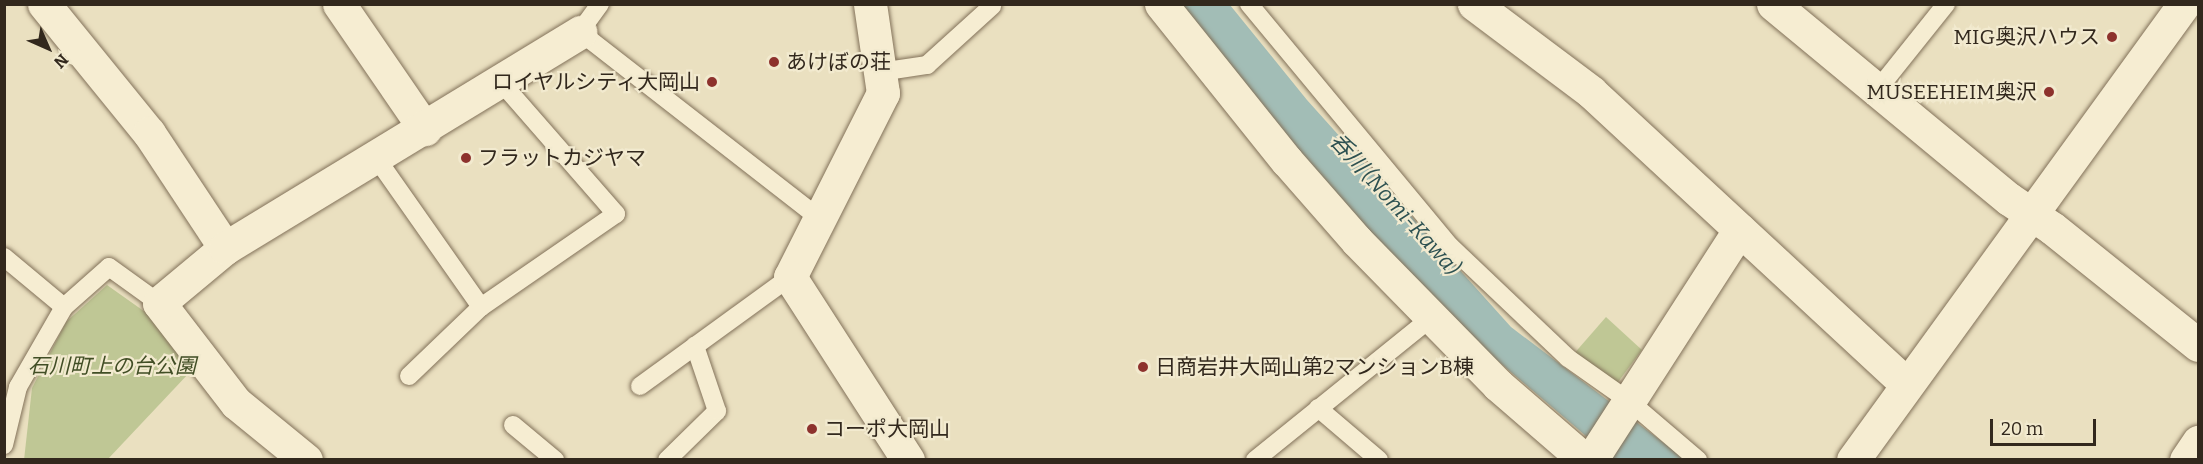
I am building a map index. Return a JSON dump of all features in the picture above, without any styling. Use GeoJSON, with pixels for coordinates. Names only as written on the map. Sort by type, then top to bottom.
{"type":"FeatureCollection","features":[{"type":"Feature","properties":{"kind":"street"},"geometry":{"type":"LineString","coordinates":[[44,4],[149,133],[225,248]]}},
{"type":"Feature","properties":{"kind":"street"},"geometry":{"type":"LineString","coordinates":[[339,4],[425,129]]}},
{"type":"Feature","properties":{"kind":"street"},"geometry":{"type":"LineString","coordinates":[[870,4],[883,93],[818,217],[790,277],[908,459]]}},
{"type":"Feature","properties":{"kind":"street"},"geometry":{"type":"LineString","coordinates":[[1161,4],[1287,160],[1431,318],[1498,385],[1590,459],[1739,230]]}},
{"type":"Feature","properties":{"kind":"street"},"geometry":{"type":"LineString","coordinates":[[1474,4],[1591,92],[1906,384]]}},
{"type":"Feature","properties":{"kind":"street"},"geometry":{"type":"LineString","coordinates":[[1773,4],[2031,215],[2199,345]]}},
{"type":"Feature","properties":{"kind":"street"},"geometry":{"type":"LineString","coordinates":[[1853,459],[2184,4]]}},
{"type":"Feature","properties":{"kind":"street"},"geometry":{"type":"LineString","coordinates":[[306,459],[236,403],[159,303],[225,248],[377,159],[580,32]]}},
{"type":"Feature","properties":{"kind":"street"},"geometry":{"type":"LineString","coordinates":[[2186,459],[2199,442]]}},
{"type":"Feature","properties":{"kind":"lane"},"geometry":{"type":"LineString","coordinates":[[600,4],[580,32],[818,217]]}},
{"type":"Feature","properties":{"kind":"lane"},"geometry":{"type":"LineString","coordinates":[[1249,4],[1451,247],[1568,358],[1629,401],[1698,459]]}},
{"type":"Feature","properties":{"kind":"lane"},"geometry":{"type":"LineString","coordinates":[[1878,89],[1946,4]]}},
{"type":"Feature","properties":{"kind":"lane"},"geometry":{"type":"LineString","coordinates":[[880,72],[927,65],[992,6]]}},
{"type":"Feature","properties":{"kind":"lane"},"geometry":{"type":"LineString","coordinates":[[409,376],[481,307],[616,213],[500,81]]}},
{"type":"Feature","properties":{"kind":"lane"},"geometry":{"type":"LineString","coordinates":[[377,159],[481,307]]}},
{"type":"Feature","properties":{"kind":"lane"},"geometry":{"type":"LineString","coordinates":[[4,257],[64,307]]}},
{"type":"Feature","properties":{"kind":"lane"},"geometry":{"type":"LineString","coordinates":[[4,445],[18,387],[64,307],[109,267],[159,303]]}},
{"type":"Feature","properties":{"kind":"lane"},"geometry":{"type":"LineString","coordinates":[[640,386],[790,277]]}},
{"type":"Feature","properties":{"kind":"lane"},"geometry":{"type":"LineString","coordinates":[[1255,459],[1431,318]]}},
{"type":"Feature","properties":{"kind":"lane"},"geometry":{"type":"LineString","coordinates":[[667,459],[717,411],[695,346]]}},
{"type":"Feature","properties":{"kind":"lane"},"geometry":{"type":"LineString","coordinates":[[1318,408],[1379,459]]}},
{"type":"Feature","properties":{"kind":"lane"},"geometry":{"type":"LineString","coordinates":[[513,425],[555,459]]}},
{"type":"Feature","properties":{"kind":"green space","name":"石川町上の台公園"},"geometry":{"type":"Polygon","coordinates":[[[107,285],[155,319],[190,372],[108,459],[24,460],[32,388],[66,322],[107,285]]]}},
{"type":"Feature","properties":{"kind":"green space"},"geometry":{"type":"Polygon","coordinates":[[[1606,317],[1642,350],[1615,386],[1572,356],[1606,317]]]}},
{"type":"Feature","properties":{"kind":"water","name":"呑川 (Nomi-Kawa)"},"geometry":{"type":"Polygon","coordinates":[[[1178,5],[1230,5],[1307,100],[1511,327],[1685,459],[1613,459],[1424,298],[1363,232],[1178,5]]]}},
{"type":"Feature","properties":{"kind":"place","name":"MIG奥沢ハウス"},"geometry":{"type":"Point","coordinates":[2112,37]}},
{"type":"Feature","properties":{"kind":"place","name":"あけぼの荘"},"geometry":{"type":"Point","coordinates":[774,62]}},
{"type":"Feature","properties":{"kind":"place","name":"ロイヤルシティ大岡山"},"geometry":{"type":"Point","coordinates":[712,82]}},
{"type":"Feature","properties":{"kind":"place","name":"MUSEEHEIM奥沢"},"geometry":{"type":"Point","coordinates":[2049,92]}},
{"type":"Feature","properties":{"kind":"place","name":"フラットカジヤマ"},"geometry":{"type":"Point","coordinates":[466,158]}},
{"type":"Feature","properties":{"kind":"place","name":"日商岩井大岡山第2マンションB棟"},"geometry":{"type":"Point","coordinates":[1143,367]}},
{"type":"Feature","properties":{"kind":"place","name":"コーポ大岡山"},"geometry":{"type":"Point","coordinates":[812,429]}}]}
